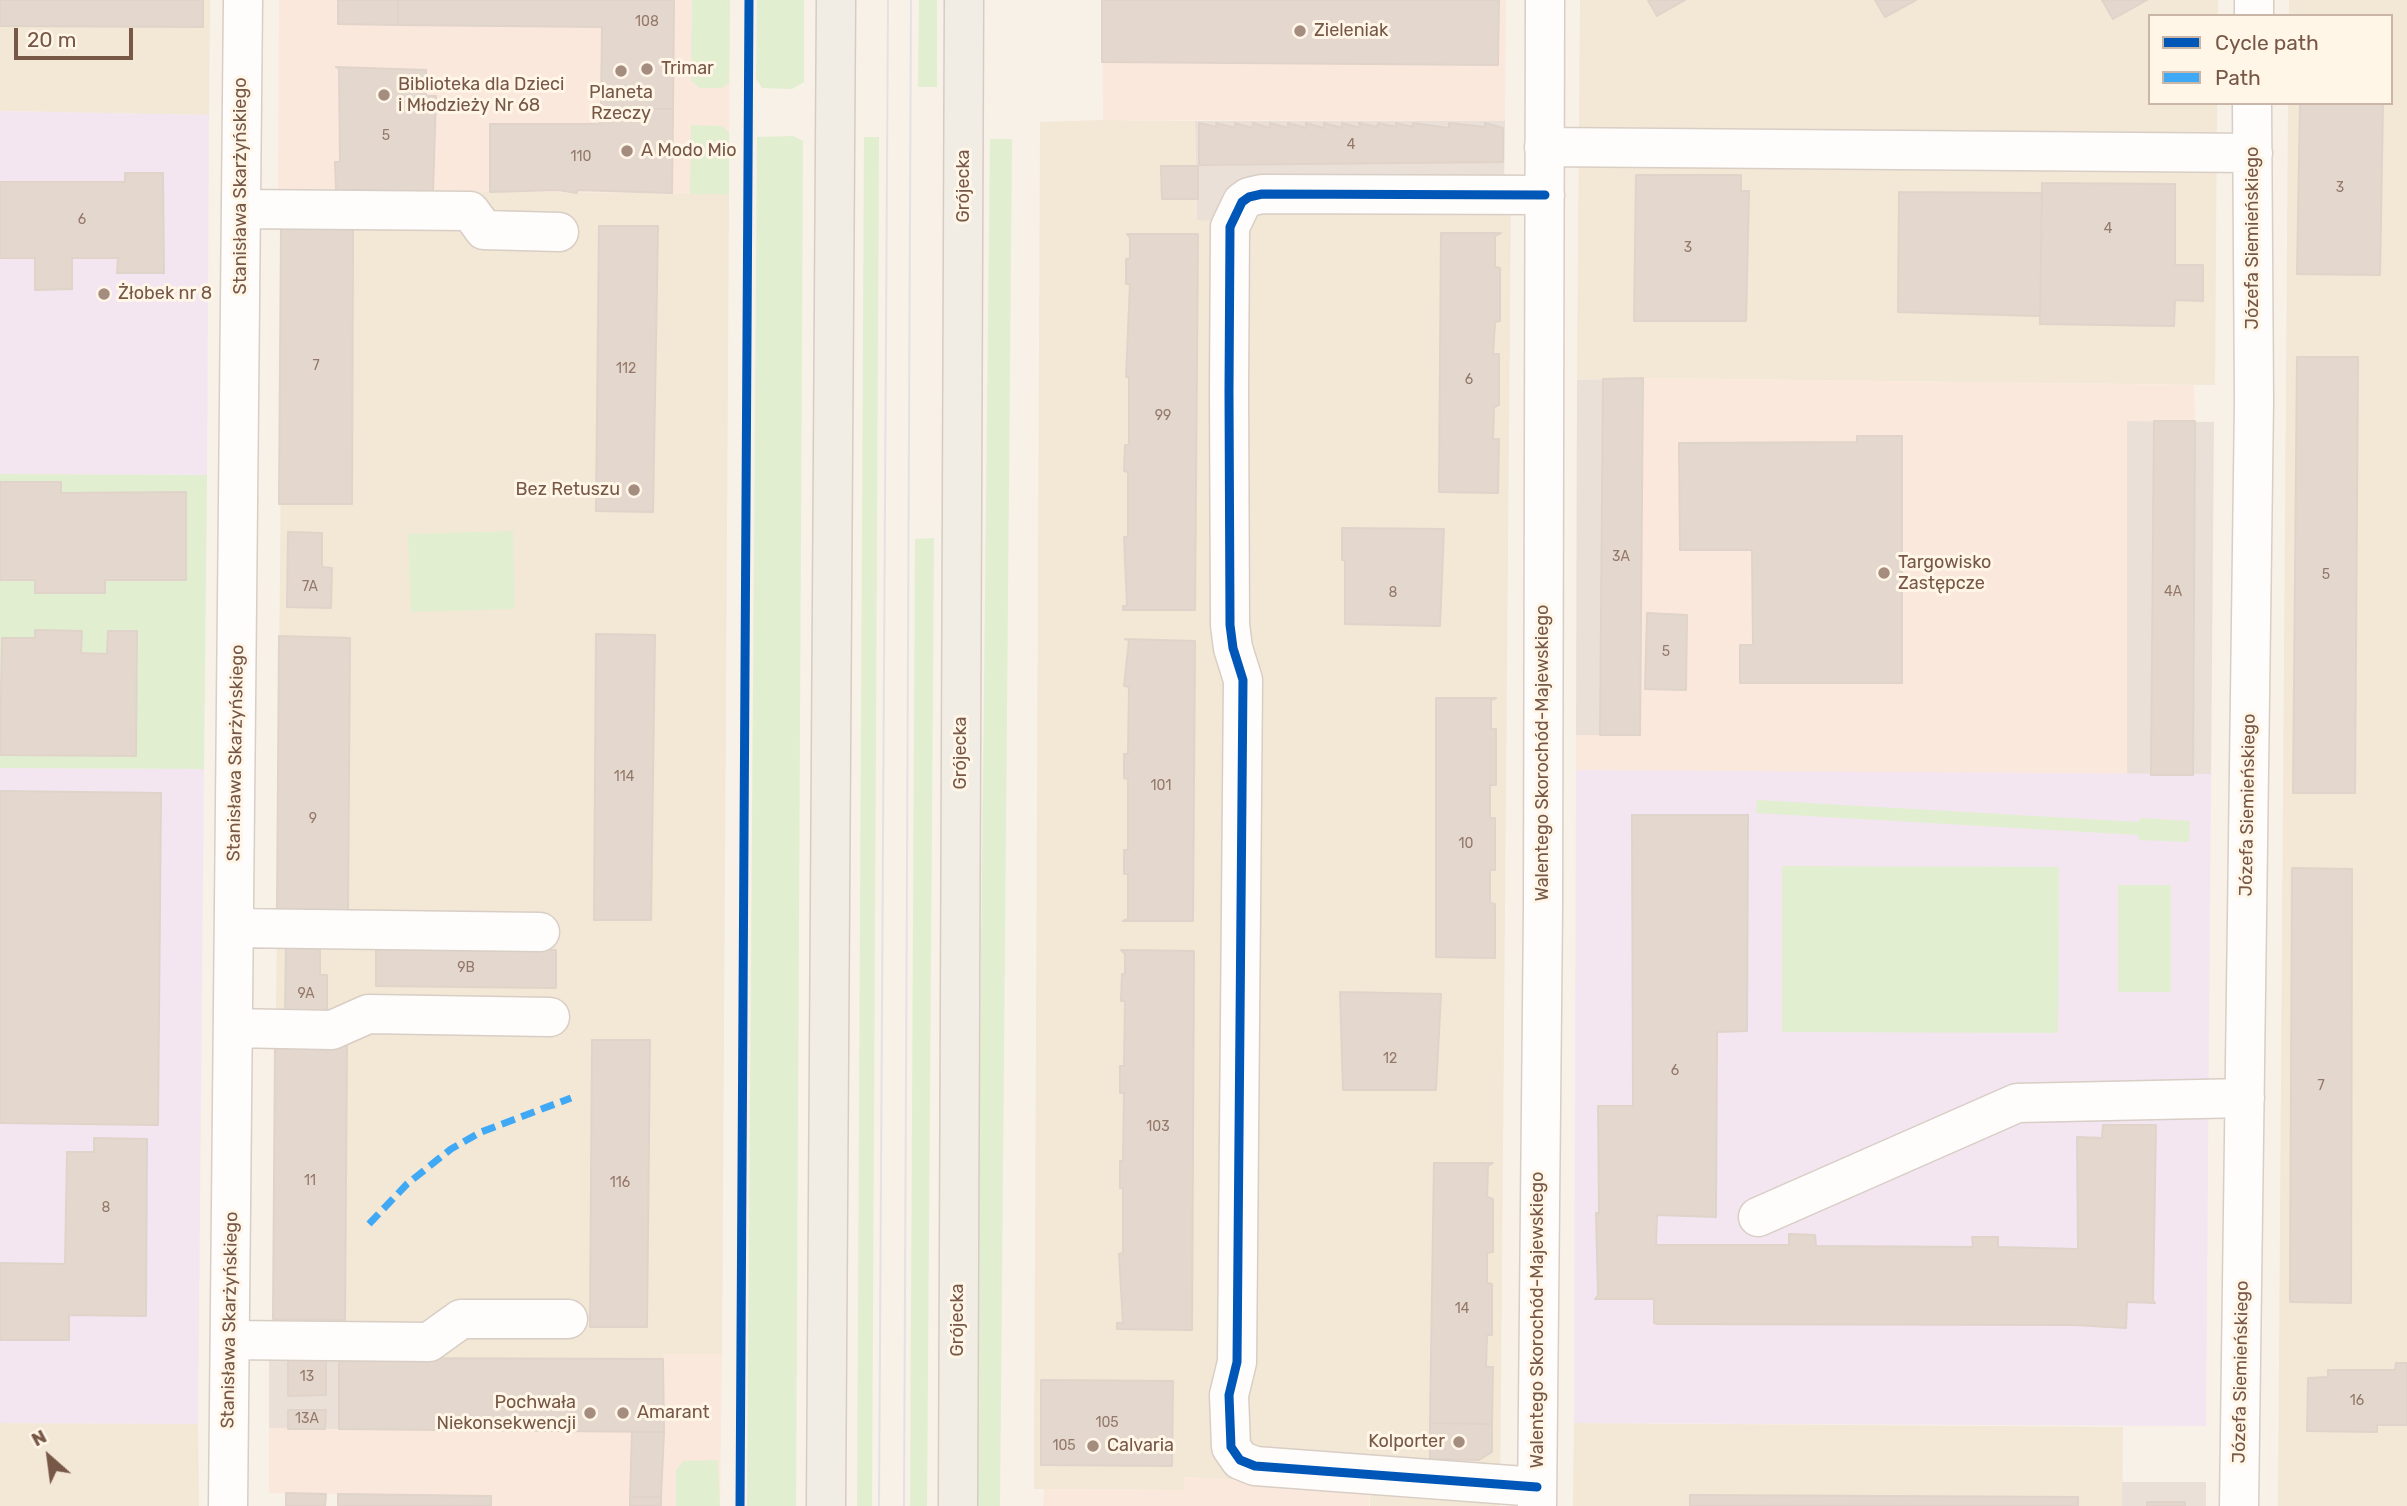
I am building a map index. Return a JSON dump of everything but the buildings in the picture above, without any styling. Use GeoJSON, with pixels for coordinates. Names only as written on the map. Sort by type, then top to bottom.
{"type":"FeatureCollection","features":[{"type":"Feature","properties":{"kind":"main road"},"geometry":{"type":"LineString","coordinates":[[826,1506],[836,0]]}},
{"type":"Feature","properties":{"kind":"main road","name":"Grójecka"},"geometry":{"type":"LineString","coordinates":[[958,1506],[964,0]]}},
{"type":"Feature","properties":{"kind":"street","name":"Stanisława Skarżyńskiego"},"geometry":{"type":"LineString","coordinates":[[228,1506],[243,0]]}},
{"type":"Feature","properties":{"kind":"street","name":"Walentego Skorochód-Majewskiego"},"geometry":{"type":"LineString","coordinates":[[1537,1496],[1545,0]]}},
{"type":"Feature","properties":{"kind":"street","name":"Józefa Siemieńskiego"},"geometry":{"type":"LineString","coordinates":[[2239,1506],[2254,401],[2252,105]]}},
{"type":"Feature","properties":{"kind":"street"},"geometry":{"type":"LineString","coordinates":[[1544,147],[2253,153]]}},
{"type":"Feature","properties":{"kind":"street"},"geometry":{"type":"LineString","coordinates":[[1537,1496],[1255,1466],[1240,1460],[1231,1447],[1229,1395],[1237,1363],[1243,680],[1233,648],[1230,625],[1229,377],[1230,227],[1242,202],[1250,197],[1262,194],[1545,195]]}},
{"type":"Feature","properties":{"kind":"street"},"geometry":{"type":"LineString","coordinates":[[241,209],[470,211],[484,230],[559,232]]}},
{"type":"Feature","properties":{"kind":"street"},"geometry":{"type":"LineString","coordinates":[[234,928],[540,932]]}},
{"type":"Feature","properties":{"kind":"street"},"geometry":{"type":"LineString","coordinates":[[233,1028],[332,1030],[368,1014],[550,1017]]}},
{"type":"Feature","properties":{"kind":"street"},"geometry":{"type":"LineString","coordinates":[[1758,1217],[2017,1103],[2245,1098]]}},
{"type":"Feature","properties":{"kind":"street"},"geometry":{"type":"LineString","coordinates":[[230,1340],[429,1342],[461,1319],[568,1319]]}},
{"type":"Feature","properties":{"kind":"shaded area"},"geometry":{"type":"Polygon","coordinates":[[[0,0],[210,0],[209,115],[0,111],[0,0]]]}},
{"type":"Feature","properties":{"kind":"shaded area"},"geometry":{"type":"Polygon","coordinates":[[[279,0],[730,0],[729,194],[278,189],[279,0]]]}},
{"type":"Feature","properties":{"kind":"shaded area"},"geometry":{"type":"Polygon","coordinates":[[[1102,0],[1506,0],[1505,121],[1103,120],[1102,0]]]}},
{"type":"Feature","properties":{"kind":"shaded area"},"geometry":{"type":"Polygon","coordinates":[[[1580,0],[2218,0],[2218,14],[2148,14],[2148,105],[2217,105],[2215,385],[1643,378],[1577,380],[1580,0]]]}},
{"type":"Feature","properties":{"kind":"shaded area"},"geometry":{"type":"Polygon","coordinates":[[[2289,0],[2407,0],[2407,1506],[2278,1506],[2288,105],[2393,105],[2393,14],[2289,14],[2289,0]]]}},
{"type":"Feature","properties":{"kind":"shaded area","name":"Żłobek nr 8"},"geometry":{"type":"Polygon","coordinates":[[[0,111],[209,115],[207,475],[0,474],[0,111]]]}},
{"type":"Feature","properties":{"kind":"shaded area"},"geometry":{"type":"Polygon","coordinates":[[[1195,121],[1197,220],[1229,191],[1511,186],[1500,1506],[1370,1506],[1370,1486],[1184,1477],[1184,1490],[1034,1489],[1040,122],[1195,121]]]}},
{"type":"Feature","properties":{"kind":"shaded area"},"geometry":{"type":"Polygon","coordinates":[[[1195,121],[1505,121],[1504,187],[1229,191],[1224,221],[1197,220],[1195,121]]]}},
{"type":"Feature","properties":{"kind":"shaded area"},"geometry":{"type":"Polygon","coordinates":[[[278,189],[729,194],[722,1354],[664,1354],[663,1359],[273,1357],[283,228],[278,189]]]}},
{"type":"Feature","properties":{"kind":"shaded area"},"geometry":{"type":"Polygon","coordinates":[[[1643,378],[2194,385],[2195,421],[2127,421],[2127,776],[1576,770],[1576,735],[1640,735],[1643,378]]]}},
{"type":"Feature","properties":{"kind":"shaded area"},"geometry":{"type":"Polygon","coordinates":[[[1643,378],[1640,735],[1576,735],[1577,380],[1643,378]]]}},
{"type":"Feature","properties":{"kind":"shaded area"},"geometry":{"type":"Polygon","coordinates":[[[2127,421],[2214,422],[2211,774],[2127,776],[2127,421]]]}},
{"type":"Feature","properties":{"kind":"shaded area"},"geometry":{"type":"Polygon","coordinates":[[[0,768],[204,769],[198,1424],[0,1423],[0,768]]]}},
{"type":"Feature","properties":{"kind":"shaded area"},"geometry":{"type":"Polygon","coordinates":[[[1576,770],[2211,774],[2206,1426],[1574,1423],[1576,770]]]}},
{"type":"Feature","properties":{"kind":"shaded area"},"geometry":{"type":"Polygon","coordinates":[[[663,1354],[722,1354],[720,1506],[338,1506],[338,1494],[269,1493],[269,1428],[339,1428],[339,1358],[663,1359],[663,1354]]]}},
{"type":"Feature","properties":{"kind":"shaded area"},"geometry":{"type":"Polygon","coordinates":[[[273,1357],[339,1358],[339,1429],[269,1428],[269,1360],[273,1357]]]}},
{"type":"Feature","properties":{"kind":"shaded area"},"geometry":{"type":"Polygon","coordinates":[[[0,1423],[198,1424],[199,1506],[0,1506],[0,1423]]]}},
{"type":"Feature","properties":{"kind":"shaded area"},"geometry":{"type":"Polygon","coordinates":[[[1574,1423],[2123,1427],[2122,1506],[1573,1506],[1574,1423]]]}},
{"type":"Feature","properties":{"kind":"shaded area"},"geometry":{"type":"Polygon","coordinates":[[[1184,1477],[1370,1486],[1369,1506],[1043,1506],[1044,1489],[1184,1490],[1184,1477]]]}},
{"type":"Feature","properties":{"kind":"shaded area"},"geometry":{"type":"Polygon","coordinates":[[[2122,1482],[2206,1482],[2206,1506],[2122,1506],[2122,1482]]]}},
{"type":"Feature","properties":{"kind":"green space"},"geometry":{"type":"Polygon","coordinates":[[[692,0],[730,0],[729,83],[722,88],[700,88],[691,81],[692,0]]]}},
{"type":"Feature","properties":{"kind":"green space"},"geometry":{"type":"Polygon","coordinates":[[[757,0],[804,0],[804,82],[792,89],[762,88],[756,79],[757,0]]]}},
{"type":"Feature","properties":{"kind":"green space"},"geometry":{"type":"Polygon","coordinates":[[[919,0],[937,0],[937,87],[918,87],[919,0]]]}},
{"type":"Feature","properties":{"kind":"green space"},"geometry":{"type":"Polygon","coordinates":[[[691,125],[722,126],[729,133],[729,194],[690,194],[691,125]]]}},
{"type":"Feature","properties":{"kind":"green space"},"geometry":{"type":"Polygon","coordinates":[[[793,136],[803,141],[796,1506],[747,1506],[757,137],[793,136]]]}},
{"type":"Feature","properties":{"kind":"green space"},"geometry":{"type":"Polygon","coordinates":[[[864,137],[879,137],[872,1506],[857,1506],[864,137]]]}},
{"type":"Feature","properties":{"kind":"green space"},"geometry":{"type":"Polygon","coordinates":[[[990,139],[1012,139],[1000,1506],[975,1506],[990,139]]]}},
{"type":"Feature","properties":{"kind":"green space"},"geometry":{"type":"Polygon","coordinates":[[[0,474],[207,475],[204,769],[0,768],[0,474]]]}},
{"type":"Feature","properties":{"kind":"green space"},"geometry":{"type":"Polygon","coordinates":[[[513,531],[515,609],[411,612],[408,534],[513,531]]]}},
{"type":"Feature","properties":{"kind":"green space"},"geometry":{"type":"Polygon","coordinates":[[[934,538],[927,1506],[910,1506],[915,539],[934,538]]]}},
{"type":"Feature","properties":{"kind":"green space"},"geometry":{"type":"Polygon","coordinates":[[[1757,800],[2139,822],[2140,818],[2190,821],[2189,842],[2139,840],[2138,835],[1756,813],[1757,800]]]}},
{"type":"Feature","properties":{"kind":"green space"},"geometry":{"type":"Polygon","coordinates":[[[1782,866],[2059,867],[2058,1033],[1782,1032],[1782,866]]]}},
{"type":"Feature","properties":{"kind":"green space"},"geometry":{"type":"Polygon","coordinates":[[[2118,885],[2171,885],[2171,992],[2118,992],[2118,885]]]}},
{"type":"Feature","properties":{"kind":"green space"},"geometry":{"type":"Polygon","coordinates":[[[718,1460],[720,1506],[676,1506],[676,1470],[684,1461],[718,1460]]]}},
{"type":"Feature","properties":{"kind":"tram line"},"geometry":{"type":"LineString","coordinates":[[879,1506],[888,0]]}},
{"type":"Feature","properties":{"kind":"tram line"},"geometry":{"type":"LineString","coordinates":[[904,1506],[911,0]]}},
{"type":"Feature","properties":{"kind":"marked path"},"geometry":{"type":"LineString","coordinates":[[369,1224],[407,1184],[451,1149],[481,1132],[571,1098]]}},
{"type":"Feature","properties":{"kind":"cycle path"},"geometry":{"type":"LineString","coordinates":[[740,1506],[749,0]]}},
{"type":"Feature","properties":{"kind":"cycle path"},"geometry":{"type":"LineString","coordinates":[[1537,1487],[1255,1466],[1240,1460],[1231,1447],[1229,1395],[1237,1362],[1243,680],[1233,648],[1230,625],[1230,227],[1242,202],[1262,194],[1545,195]]}},
{"type":"Feature","properties":{"kind":"place","name":"Zieleniak"},"geometry":{"type":"Point","coordinates":[1300,31]}},
{"type":"Feature","properties":{"kind":"place","name":"Trimar"},"geometry":{"type":"Point","coordinates":[647,69]}},
{"type":"Feature","properties":{"kind":"place","name":"Planeta Rzeczy"},"geometry":{"type":"Point","coordinates":[621,71]}},
{"type":"Feature","properties":{"kind":"place","name":"Biblioteka dla Dzieci i Młodzieży Nr 68"},"geometry":{"type":"Point","coordinates":[384,95]}},
{"type":"Feature","properties":{"kind":"place","name":"A Modo Mio"},"geometry":{"type":"Point","coordinates":[627,151]}},
{"type":"Feature","properties":{"kind":"place","name":"Żłobek nr 8"},"geometry":{"type":"Point","coordinates":[104,294]}},
{"type":"Feature","properties":{"kind":"place","name":"Bez Retuszu"},"geometry":{"type":"Point","coordinates":[634,490]}},
{"type":"Feature","properties":{"kind":"place","name":"Targowisko Zastępcze"},"geometry":{"type":"Point","coordinates":[1884,573]}},
{"type":"Feature","properties":{"kind":"place","name":"Pochwała Niekonsekwencji"},"geometry":{"type":"Point","coordinates":[590,1413]}},
{"type":"Feature","properties":{"kind":"place","name":"Amarant"},"geometry":{"type":"Point","coordinates":[623,1413]}},
{"type":"Feature","properties":{"kind":"place","name":"Kolporter"},"geometry":{"type":"Point","coordinates":[1459,1442]}},
{"type":"Feature","properties":{"kind":"place","name":"Calvaria"},"geometry":{"type":"Point","coordinates":[1093,1446]}}]}
